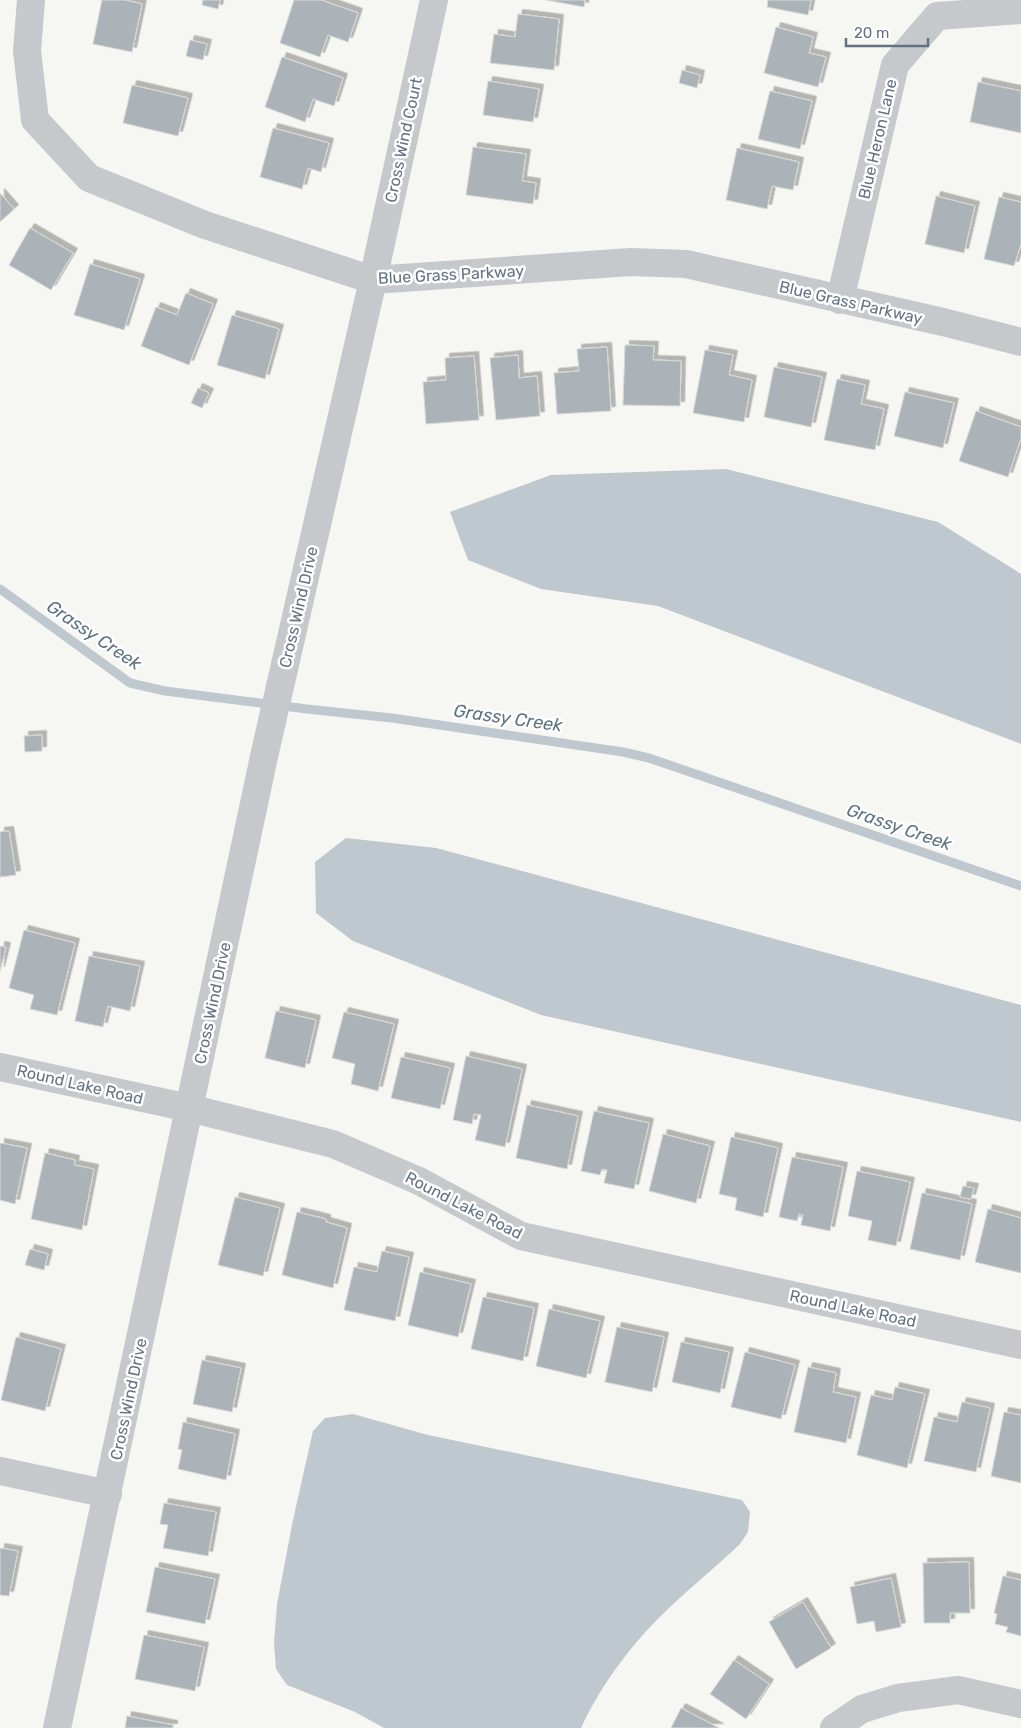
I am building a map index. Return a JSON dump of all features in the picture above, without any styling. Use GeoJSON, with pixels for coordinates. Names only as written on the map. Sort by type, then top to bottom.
{"type":"FeatureCollection","features":[{"type":"Feature","properties":{"kind":"street","name":"Blue Grass Parkway"},"geometry":{"type":"LineString","coordinates":[[31,0],[27,51],[35,120],[89,178],[205,225],[373,280],[632,262],[686,264],[943,322],[1021,342]]}},
{"type":"Feature","properties":{"kind":"street","name":"Cross Wind Court"},"geometry":{"type":"LineString","coordinates":[[373,280],[434,0]]}},
{"type":"Feature","properties":{"kind":"street","name":"Blue Heron Lane"},"geometry":{"type":"LineString","coordinates":[[840,300],[894,64],[936,16],[1021,10]]}},
{"type":"Feature","properties":{"kind":"street","name":"Cross Wind Drive"},"geometry":{"type":"LineString","coordinates":[[56,1728],[108,1494],[265,752],[373,280]]}},
{"type":"Feature","properties":{"kind":"street","name":"Round Lake Road"},"geometry":{"type":"LineString","coordinates":[[0,1066],[189,1108],[333,1144],[419,1181],[522,1236],[1021,1345]]}},
{"type":"Feature","properties":{"kind":"street"},"geometry":{"type":"LineString","coordinates":[[0,1471],[108,1494]]}},
{"type":"Feature","properties":{"kind":"street"},"geometry":{"type":"LineString","coordinates":[[834,1728],[862,1709],[907,1697],[958,1690],[1021,1704]]}},
{"type":"Feature","properties":{"kind":"shaded area"},"geometry":{"type":"Polygon","coordinates":[[[726,469],[938,522],[1021,574],[1021,744],[658,606],[541,589],[468,560],[450,512],[551,475],[726,469]]]}},
{"type":"Feature","properties":{"kind":"shaded area"},"geometry":{"type":"Polygon","coordinates":[[[346,838],[436,848],[1021,1005],[1021,1122],[541,1015],[353,941],[316,913],[315,862],[346,838]]]}},
{"type":"Feature","properties":{"kind":"shaded area"},"geometry":{"type":"Polygon","coordinates":[[[353,1414],[428,1435],[742,1500],[750,1512],[748,1532],[740,1544],[656,1621],[631,1649],[609,1679],[581,1728],[384,1728],[355,1712],[287,1685],[276,1669],[274,1642],[277,1604],[313,1431],[325,1418],[353,1414]]]}},
{"type":"Feature","properties":{"kind":"building"},"geometry":{"type":"Polygon","coordinates":[[[102,0],[125,0],[142,4],[132,52],[93,44],[102,0]]]}},
{"type":"Feature","properties":{"kind":"building"},"geometry":{"type":"Polygon","coordinates":[[[203,0],[220,0],[218,9],[202,5],[203,0]]]}},
{"type":"Feature","properties":{"kind":"building"},"geometry":{"type":"Polygon","coordinates":[[[294,0],[321,0],[358,13],[348,42],[328,35],[320,57],[280,43],[294,0]]]}},
{"type":"Feature","properties":{"kind":"building"},"geometry":{"type":"Polygon","coordinates":[[[546,0],[585,0],[584,7],[546,0]]]}},
{"type":"Feature","properties":{"kind":"building"},"geometry":{"type":"Polygon","coordinates":[[[768,0],[811,0],[808,15],[767,7],[768,0]]]}},
{"type":"Feature","properties":{"kind":"building"},"geometry":{"type":"Polygon","coordinates":[[[518,14],[559,19],[554,70],[490,63],[494,34],[515,37],[518,14]]]}},
{"type":"Feature","properties":{"kind":"building"},"geometry":{"type":"Polygon","coordinates":[[[776,27],[813,37],[809,53],[826,57],[818,87],[764,73],[776,27]]]}},
{"type":"Feature","properties":{"kind":"building"},"geometry":{"type":"Polygon","coordinates":[[[190,40],[207,44],[203,60],[186,56],[190,40]]]}},
{"type":"Feature","properties":{"kind":"building"},"geometry":{"type":"Polygon","coordinates":[[[282,57],[343,78],[334,106],[313,99],[305,122],[265,107],[282,57]]]}},
{"type":"Feature","properties":{"kind":"building"},"geometry":{"type":"Polygon","coordinates":[[[682,70],[700,75],[697,88],[679,83],[682,70]]]}},
{"type":"Feature","properties":{"kind":"building"},"geometry":{"type":"Polygon","coordinates":[[[488,81],[539,89],[533,122],[483,115],[488,81]]]}},
{"type":"Feature","properties":{"kind":"building"},"geometry":{"type":"Polygon","coordinates":[[[978,82],[1021,91],[1021,133],[970,122],[978,82]]]}},
{"type":"Feature","properties":{"kind":"building"},"geometry":{"type":"Polygon","coordinates":[[[132,85],[188,98],[178,136],[123,123],[132,85]]]}},
{"type":"Feature","properties":{"kind":"building"},"geometry":{"type":"Polygon","coordinates":[[[770,91],[812,101],[800,149],[758,139],[770,91]]]}},
{"type":"Feature","properties":{"kind":"building"},"geometry":{"type":"Polygon","coordinates":[[[273,128],[329,143],[321,172],[308,168],[302,189],[260,177],[273,128]]]}},
{"type":"Feature","properties":{"kind":"building"},"geometry":{"type":"Polygon","coordinates":[[[473,147],[526,154],[522,181],[536,183],[533,204],[466,195],[473,147]]]}},
{"type":"Feature","properties":{"kind":"building"},"geometry":{"type":"Polygon","coordinates":[[[737,148],[799,162],[793,190],[772,186],[767,209],[726,200],[737,148]]]}},
{"type":"Feature","properties":{"kind":"building"},"geometry":{"type":"Polygon","coordinates":[[[0,193],[14,209],[0,222],[0,193]]]}},
{"type":"Feature","properties":{"kind":"building"},"geometry":{"type":"Polygon","coordinates":[[[936,196],[975,206],[964,253],[925,244],[936,196]]]}},
{"type":"Feature","properties":{"kind":"building"},"geometry":{"type":"Polygon","coordinates":[[[999,197],[1021,202],[1021,244],[1014,266],[984,259],[999,197]]]}},
{"type":"Feature","properties":{"kind":"building"},"geometry":{"type":"Polygon","coordinates":[[[30,228],[73,253],[51,290],[9,265],[30,228]]]}},
{"type":"Feature","properties":{"kind":"building"},"geometry":{"type":"Polygon","coordinates":[[[90,264],[140,279],[124,330],[74,315],[90,264]]]}},
{"type":"Feature","properties":{"kind":"building"},"geometry":{"type":"Polygon","coordinates":[[[186,293],[213,304],[189,365],[141,346],[156,307],[177,315],[186,293]]]}},
{"type":"Feature","properties":{"kind":"building"},"geometry":{"type":"Polygon","coordinates":[[[232,315],[279,329],[265,379],[217,365],[232,315]]]}},
{"type":"Feature","properties":{"kind":"building"},"geometry":{"type":"Polygon","coordinates":[[[625,345],[654,346],[653,360],[681,361],[680,406],[623,405],[625,345]]]}},
{"type":"Feature","properties":{"kind":"building"},"geometry":{"type":"Polygon","coordinates":[[[607,347],[611,411],[557,414],[554,373],[579,371],[577,349],[607,347]]]}},
{"type":"Feature","properties":{"kind":"building"},"geometry":{"type":"Polygon","coordinates":[[[705,350],[733,355],[729,375],[752,380],[744,422],[693,413],[705,350]]]}},
{"type":"Feature","properties":{"kind":"building"},"geometry":{"type":"Polygon","coordinates":[[[518,355],[519,378],[537,376],[540,416],[496,420],[490,358],[518,355]]]}},
{"type":"Feature","properties":{"kind":"building"},"geometry":{"type":"Polygon","coordinates":[[[474,356],[479,420],[426,424],[423,382],[446,380],[445,358],[474,356]]]}},
{"type":"Feature","properties":{"kind":"building"},"geometry":{"type":"Polygon","coordinates":[[[774,367],[822,377],[811,427],[764,417],[774,367]]]}},
{"type":"Feature","properties":{"kind":"building"},"geometry":{"type":"Polygon","coordinates":[[[837,379],[865,385],[861,404],[884,409],[875,450],[824,440],[837,379]]]}},
{"type":"Feature","properties":{"kind":"building"},"geometry":{"type":"Polygon","coordinates":[[[198,388],[209,393],[202,408],[191,403],[198,388]]]}},
{"type":"Feature","properties":{"kind":"building"},"geometry":{"type":"Polygon","coordinates":[[[905,392],[954,403],[943,448],[894,436],[905,392]]]}},
{"type":"Feature","properties":{"kind":"building"},"geometry":{"type":"Polygon","coordinates":[[[976,411],[1021,427],[1021,438],[1008,477],[959,461],[976,411]]]}},
{"type":"Feature","properties":{"kind":"building"},"geometry":{"type":"Polygon","coordinates":[[[42,735],[42,751],[25,752],[24,736],[42,735]]]}},
{"type":"Feature","properties":{"kind":"building"},"geometry":{"type":"Polygon","coordinates":[[[9,831],[16,875],[0,877],[0,832],[9,831]]]}},
{"type":"Feature","properties":{"kind":"building"},"geometry":{"type":"Polygon","coordinates":[[[24,930],[75,943],[57,1015],[30,1009],[34,995],[9,988],[24,930]]]}},
{"type":"Feature","properties":{"kind":"building"},"geometry":{"type":"Polygon","coordinates":[[[0,946],[6,947],[0,971],[0,946]]]}},
{"type":"Feature","properties":{"kind":"building"},"geometry":{"type":"Polygon","coordinates":[[[89,956],[140,966],[130,1011],[108,1006],[103,1027],[75,1021],[89,956]]]}},
{"type":"Feature","properties":{"kind":"building"},"geometry":{"type":"Polygon","coordinates":[[[276,1011],[316,1020],[305,1068],[265,1058],[276,1011]]]}},
{"type":"Feature","properties":{"kind":"building"},"geometry":{"type":"Polygon","coordinates":[[[344,1012],[394,1024],[378,1091],[351,1084],[355,1064],[332,1058],[344,1012]]]}},
{"type":"Feature","properties":{"kind":"building"},"geometry":{"type":"Polygon","coordinates":[[[466,1056],[522,1069],[505,1147],[475,1140],[481,1115],[474,1114],[472,1124],[453,1120],[466,1056]]]}},
{"type":"Feature","properties":{"kind":"building"},"geometry":{"type":"Polygon","coordinates":[[[401,1057],[450,1068],[440,1109],[391,1098],[401,1057]]]}},
{"type":"Feature","properties":{"kind":"building"},"geometry":{"type":"Polygon","coordinates":[[[527,1105],[578,1116],[567,1169],[516,1158],[527,1105]]]}},
{"type":"Feature","properties":{"kind":"building"},"geometry":{"type":"Polygon","coordinates":[[[594,1111],[649,1123],[634,1189],[604,1183],[607,1170],[602,1169],[600,1175],[581,1171],[594,1111]]]}},
{"type":"Feature","properties":{"kind":"building"},"geometry":{"type":"Polygon","coordinates":[[[663,1134],[710,1146],[696,1203],[649,1191],[663,1134]]]}},
{"type":"Feature","properties":{"kind":"building"},"geometry":{"type":"Polygon","coordinates":[[[731,1137],[778,1148],[763,1217],[735,1210],[737,1198],[719,1194],[731,1137]]]}},
{"type":"Feature","properties":{"kind":"building"},"geometry":{"type":"Polygon","coordinates":[[[0,1143],[27,1148],[15,1204],[0,1200],[0,1143]]]}},
{"type":"Feature","properties":{"kind":"building"},"geometry":{"type":"Polygon","coordinates":[[[45,1153],[75,1160],[74,1165],[94,1169],[82,1230],[31,1219],[45,1153]]]}},
{"type":"Feature","properties":{"kind":"building"},"geometry":{"type":"Polygon","coordinates":[[[792,1157],[843,1167],[830,1231],[801,1225],[803,1215],[799,1214],[797,1221],[779,1217],[792,1157]]]}},
{"type":"Feature","properties":{"kind":"building"},"geometry":{"type":"Polygon","coordinates":[[[857,1171],[910,1182],[896,1246],[868,1240],[872,1221],[848,1216],[857,1171]]]}},
{"type":"Feature","properties":{"kind":"building"},"geometry":{"type":"Polygon","coordinates":[[[963,1186],[974,1188],[971,1199],[960,1197],[963,1186]]]}},
{"type":"Feature","properties":{"kind":"building"},"geometry":{"type":"Polygon","coordinates":[[[922,1193],[972,1204],[960,1260],[910,1249],[922,1193]]]}},
{"type":"Feature","properties":{"kind":"building"},"geometry":{"type":"Polygon","coordinates":[[[235,1197],[280,1208],[263,1276],[218,1265],[235,1197]]]}},
{"type":"Feature","properties":{"kind":"building"},"geometry":{"type":"Polygon","coordinates":[[[988,1209],[1021,1218],[1021,1273],[975,1262],[988,1209]]]}},
{"type":"Feature","properties":{"kind":"building"},"geometry":{"type":"Polygon","coordinates":[[[297,1212],[326,1219],[326,1222],[347,1228],[333,1288],[282,1275],[297,1212]]]}},
{"type":"Feature","properties":{"kind":"building"},"geometry":{"type":"Polygon","coordinates":[[[30,1249],[48,1254],[44,1270],[25,1265],[30,1249]]]}},
{"type":"Feature","properties":{"kind":"building"},"geometry":{"type":"Polygon","coordinates":[[[382,1251],[409,1257],[395,1321],[344,1310],[354,1267],[377,1272],[382,1251]]]}},
{"type":"Feature","properties":{"kind":"building"},"geometry":{"type":"Polygon","coordinates":[[[420,1272],[471,1284],[458,1337],[408,1325],[420,1272]]]}},
{"type":"Feature","properties":{"kind":"building"},"geometry":{"type":"Polygon","coordinates":[[[483,1297],[534,1308],[523,1361],[471,1349],[483,1297]]]}},
{"type":"Feature","properties":{"kind":"building"},"geometry":{"type":"Polygon","coordinates":[[[549,1309],[600,1321],[586,1378],[536,1366],[549,1309]]]}},
{"type":"Feature","properties":{"kind":"building"},"geometry":{"type":"Polygon","coordinates":[[[617,1327],[664,1337],[652,1392],[605,1382],[617,1327]]]}},
{"type":"Feature","properties":{"kind":"building"},"geometry":{"type":"Polygon","coordinates":[[[16,1337],[61,1349],[45,1411],[1,1400],[16,1337]]]}},
{"type":"Feature","properties":{"kind":"building"},"geometry":{"type":"Polygon","coordinates":[[[681,1342],[729,1352],[720,1393],[672,1382],[681,1342]]]}},
{"type":"Feature","properties":{"kind":"building"},"geometry":{"type":"Polygon","coordinates":[[[745,1352],[795,1365],[781,1419],[731,1407],[745,1352]]]}},
{"type":"Feature","properties":{"kind":"building"},"geometry":{"type":"Polygon","coordinates":[[[202,1360],[241,1368],[232,1412],[193,1404],[202,1360]]]}},
{"type":"Feature","properties":{"kind":"building"},"geometry":{"type":"Polygon","coordinates":[[[808,1367],[836,1373],[833,1392],[856,1397],[846,1443],[794,1432],[808,1367]]]}},
{"type":"Feature","properties":{"kind":"building"},"geometry":{"type":"Polygon","coordinates":[[[895,1387],[925,1394],[907,1468],[857,1455],[871,1395],[892,1400],[895,1387]]]}},
{"type":"Feature","properties":{"kind":"building"},"geometry":{"type":"Polygon","coordinates":[[[962,1402],[990,1408],[976,1472],[924,1461],[934,1417],[957,1422],[962,1402]]]}},
{"type":"Feature","properties":{"kind":"building"},"geometry":{"type":"Polygon","coordinates":[[[1004,1412],[1021,1415],[1021,1483],[991,1476],[1004,1412]]]}},
{"type":"Feature","properties":{"kind":"building"},"geometry":{"type":"Polygon","coordinates":[[[183,1422],[235,1434],[226,1480],[178,1469],[182,1450],[178,1449],[183,1422]]]}},
{"type":"Feature","properties":{"kind":"building"},"geometry":{"type":"Polygon","coordinates":[[[164,1503],[216,1512],[208,1556],[163,1548],[168,1525],[160,1524],[164,1503]]]}},
{"type":"Feature","properties":{"kind":"building"},"geometry":{"type":"Polygon","coordinates":[[[0,1548],[18,1551],[9,1596],[0,1595],[0,1548]]]}},
{"type":"Feature","properties":{"kind":"building"},"geometry":{"type":"Polygon","coordinates":[[[969,1562],[970,1613],[950,1613],[950,1623],[924,1623],[923,1563],[969,1562]]]}},
{"type":"Feature","properties":{"kind":"building"},"geometry":{"type":"Polygon","coordinates":[[[155,1567],[215,1579],[205,1624],[146,1612],[155,1567]]]}},
{"type":"Feature","properties":{"kind":"building"},"geometry":{"type":"Polygon","coordinates":[[[1003,1576],[1021,1580],[1021,1636],[1006,1632],[1008,1627],[995,1624],[997,1614],[994,1613],[1003,1576]]]}},
{"type":"Feature","properties":{"kind":"building"},"geometry":{"type":"Polygon","coordinates":[[[891,1578],[901,1627],[876,1632],[874,1621],[857,1624],[850,1587],[891,1578]]]}},
{"type":"Feature","properties":{"kind":"building"},"geometry":{"type":"Polygon","coordinates":[[[803,1602],[831,1648],[796,1669],[769,1622],[803,1602]]]}},
{"type":"Feature","properties":{"kind":"building"},"geometry":{"type":"Polygon","coordinates":[[[144,1635],[204,1647],[195,1691],[135,1679],[144,1635]]]}},
{"type":"Feature","properties":{"kind":"building"},"geometry":{"type":"Polygon","coordinates":[[[734,1660],[769,1684],[746,1719],[710,1694],[734,1660]]]}},
{"type":"Feature","properties":{"kind":"building"},"geometry":{"type":"Polygon","coordinates":[[[681,1708],[719,1728],[671,1728],[681,1708]]]}},
{"type":"Feature","properties":{"kind":"building"},"geometry":{"type":"Polygon","coordinates":[[[127,1716],[173,1725],[173,1728],[125,1728],[127,1716]]]}},
{"type":"Feature","properties":{"kind":"waterway","name":"Grassy Creek"},"geometry":{"type":"LineString","coordinates":[[0,589],[130,683],[165,691],[392,718],[623,752],[649,758],[1021,886]]}}]}
